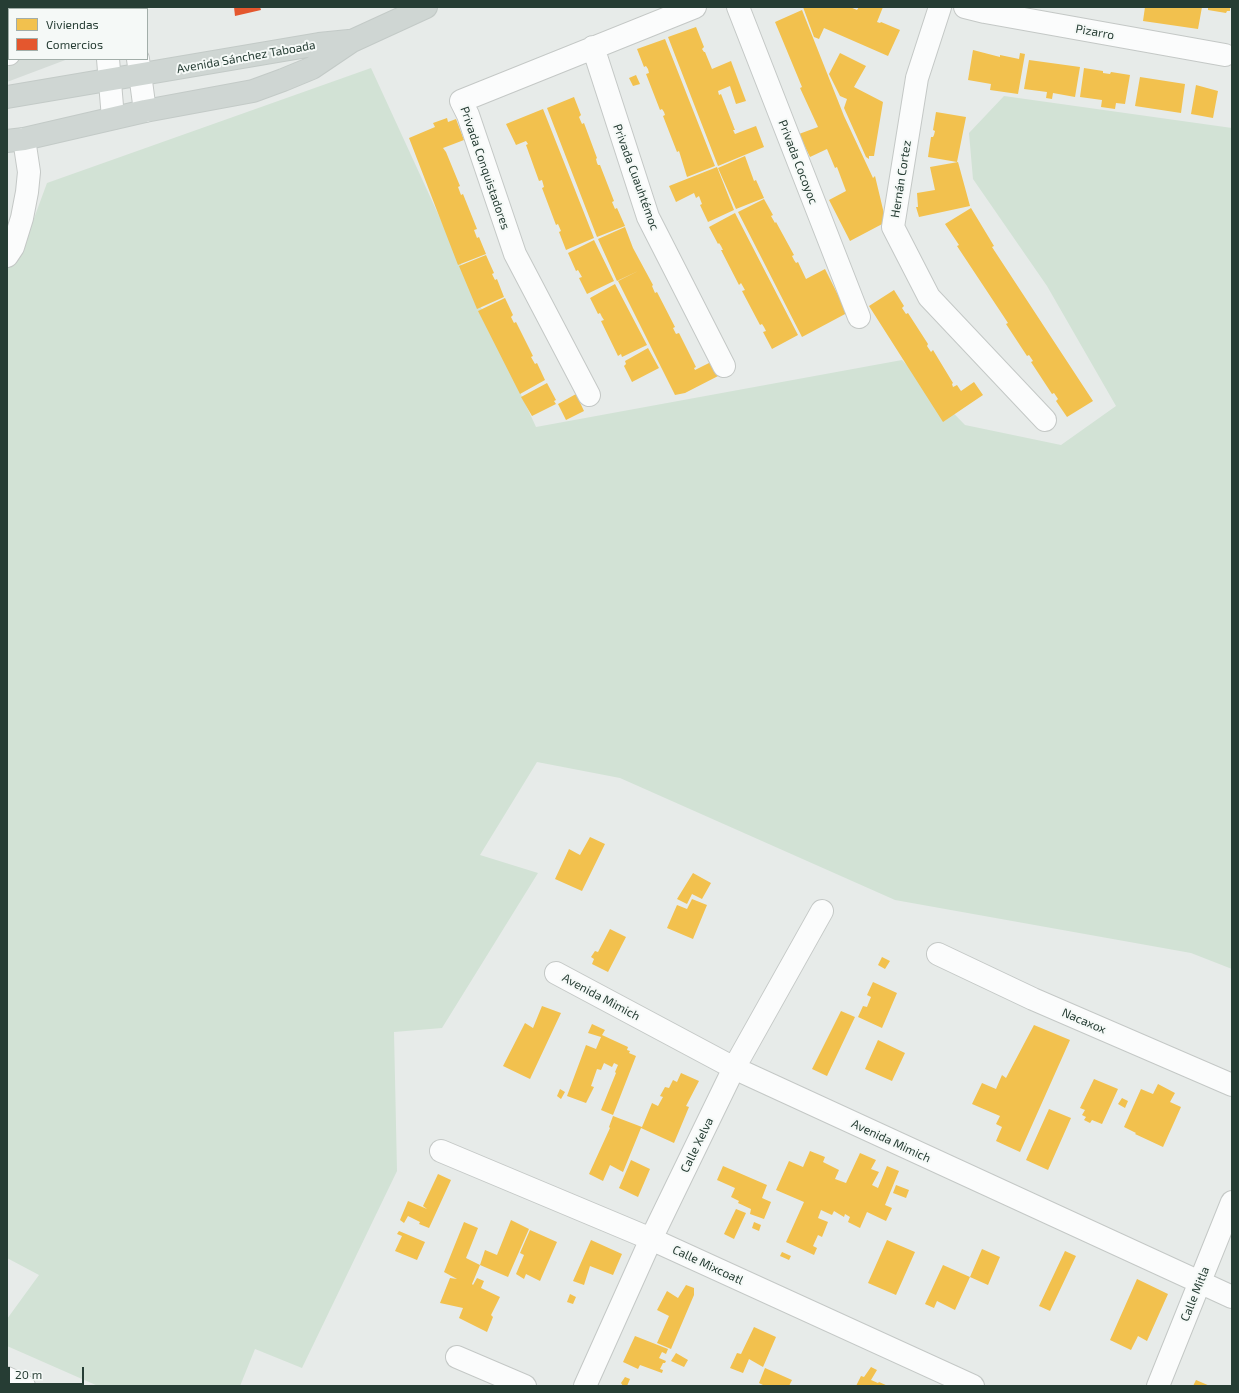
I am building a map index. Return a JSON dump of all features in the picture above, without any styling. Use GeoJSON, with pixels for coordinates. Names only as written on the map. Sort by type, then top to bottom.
{"type":"FeatureCollection","features":[{"type":"Feature","properties":{"kind":"main road","name":"Avenida Sánchez Taboada"},"geometry":{"type":"LineString","coordinates":[[15,140],[145,111],[253,91],[312,68],[352,41],[426,7]]}},
{"type":"Feature","properties":{"kind":"main road","name":"Avenida Sánchez Taboada"},"geometry":{"type":"LineString","coordinates":[[7,97],[109,69],[139,67],[352,41]]}},
{"type":"Feature","properties":{"kind":"street","name":"Privada Conquistadores"},"geometry":{"type":"LineString","coordinates":[[589,395],[516,254],[468,115],[461,101],[695,7]]}},
{"type":"Feature","properties":{"kind":"street","name":"Privada Cocoyoc"},"geometry":{"type":"LineString","coordinates":[[738,7],[859,317]]}},
{"type":"Feature","properties":{"kind":"street","name":"Hernán Cortez"},"geometry":{"type":"LineString","coordinates":[[940,7],[917,78],[893,227],[928,297],[1044,420]]}},
{"type":"Feature","properties":{"kind":"street","name":"Pizarro"},"geometry":{"type":"LineString","coordinates":[[965,7],[1225,54]]}},
{"type":"Feature","properties":{"kind":"street","name":"Privada Cuauhtémoc"},"geometry":{"type":"LineString","coordinates":[[594,47],[648,217],[724,366]]}},
{"type":"Feature","properties":{"kind":"street"},"geometry":{"type":"LineString","coordinates":[[139,67],[145,111]]}},
{"type":"Feature","properties":{"kind":"street"},"geometry":{"type":"LineString","coordinates":[[109,69],[113,118]]}},
{"type":"Feature","properties":{"kind":"street"},"geometry":{"type":"LineString","coordinates":[[7,256],[13,248],[22,218],[29,172],[15,140]]}},
{"type":"Feature","properties":{"kind":"street","name":"Calle Xelva"},"geometry":{"type":"LineString","coordinates":[[585,1386],[651,1239],[734,1068],[822,911]]}},
{"type":"Feature","properties":{"kind":"street","name":"Nacaxox"},"geometry":{"type":"LineString","coordinates":[[938,954],[1033,999],[1232,1085]]}},
{"type":"Feature","properties":{"kind":"street","name":"Avenida Mimich"},"geometry":{"type":"LineString","coordinates":[[556,973],[734,1068],[1232,1297]]}},
{"type":"Feature","properties":{"kind":"street","name":"Calle Mixcoatl"},"geometry":{"type":"LineString","coordinates":[[441,1151],[651,1239],[973,1386]]}},
{"type":"Feature","properties":{"kind":"street","name":"Calle Mitla"},"geometry":{"type":"LineString","coordinates":[[1158,1386],[1232,1202]]}},
{"type":"Feature","properties":{"kind":"street"},"geometry":{"type":"LineString","coordinates":[[457,1357],[525,1386]]}},
{"type":"Feature","properties":{"kind":"street"},"geometry":{"type":"LineString","coordinates":[[7,1378],[24,1386]]}},
{"type":"Feature","properties":{"kind":"shaded area"},"geometry":{"type":"Polygon","coordinates":[[[7,7],[106,7],[8,8],[8,60],[65,60],[7,82],[7,7]]]}},
{"type":"Feature","properties":{"kind":"green space"},"geometry":{"type":"Polygon","coordinates":[[[371,68],[536,427],[902,360],[965,425],[1061,445],[1116,406],[1047,286],[973,179],[969,133],[1004,96],[1232,128],[1232,969],[1191,953],[895,900],[620,778],[537,762],[480,855],[538,873],[442,1028],[394,1032],[397,1171],[302,1368],[255,1349],[240,1386],[98,1386],[7,1346],[7,1319],[39,1275],[7,1258],[7,269],[26,240],[47,183],[371,68]]]}},
{"type":"Feature","properties":{"kind":"building: Viviendas"},"geometry":{"type":"Polygon","coordinates":[[[803,7],[850,7],[857,10],[859,7],[883,7],[877,22],[881,22],[900,30],[888,56],[824,28],[819,39],[814,37],[803,7]]]}},
{"type":"Feature","properties":{"kind":"building: Viviendas"},"geometry":{"type":"Polygon","coordinates":[[[1145,7],[1202,7],[1198,29],[1143,21],[1145,7]]]}},
{"type":"Feature","properties":{"kind":"building: Viviendas"},"geometry":{"type":"Polygon","coordinates":[[[1208,7],[1230,7],[1230,11],[1227,11],[1226,13],[1208,10],[1208,7]]]}},
{"type":"Feature","properties":{"kind":"building: Viviendas"},"geometry":{"type":"Polygon","coordinates":[[[802,10],[844,116],[873,178],[875,176],[886,222],[850,241],[829,200],[846,191],[837,167],[835,168],[827,149],[810,157],[799,134],[818,127],[800,88],[802,87],[775,22],[802,10]]]}},
{"type":"Feature","properties":{"kind":"building: Viviendas"},"geometry":{"type":"Polygon","coordinates":[[[696,27],[704,47],[702,49],[705,52],[712,69],[731,61],[746,101],[736,104],[730,86],[718,91],[719,95],[721,94],[735,130],[733,130],[735,134],[756,126],[764,147],[718,166],[668,37],[696,27]]]}},
{"type":"Feature","properties":{"kind":"building: Viviendas"},"geometry":{"type":"Polygon","coordinates":[[[665,39],[715,166],[687,177],[679,151],[677,152],[663,116],[665,115],[664,112],[662,109],[660,110],[646,74],[649,73],[648,69],[646,66],[644,67],[637,49],[665,39]]]}},
{"type":"Feature","properties":{"kind":"building: Viviendas"},"geometry":{"type":"Polygon","coordinates":[[[973,50],[1000,57],[1000,55],[1019,59],[1020,53],[1025,54],[1018,94],[990,90],[991,84],[968,80],[973,50]]]}},
{"type":"Feature","properties":{"kind":"building: Viviendas"},"geometry":{"type":"Polygon","coordinates":[[[840,53],[866,66],[854,87],[883,102],[874,156],[869,156],[869,159],[866,157],[844,108],[847,99],[840,96],[829,74],[840,53]]]}},
{"type":"Feature","properties":{"kind":"building: Viviendas"},"geometry":{"type":"Polygon","coordinates":[[[1029,60],[1080,67],[1075,97],[1053,93],[1052,99],[1046,98],[1047,92],[1024,89],[1029,60]]]}},
{"type":"Feature","properties":{"kind":"building: Viviendas"},"geometry":{"type":"Polygon","coordinates":[[[1084,68],[1103,71],[1103,73],[1110,74],[1111,72],[1130,75],[1125,104],[1116,103],[1115,109],[1101,107],[1102,100],[1080,97],[1084,68]]]}},
{"type":"Feature","properties":{"kind":"building: Viviendas"},"geometry":{"type":"Polygon","coordinates":[[[636,75],[640,84],[633,86],[629,78],[636,75]]]}},
{"type":"Feature","properties":{"kind":"building: Viviendas"},"geometry":{"type":"Polygon","coordinates":[[[1140,77],[1185,84],[1181,113],[1135,106],[1140,77]]]}},
{"type":"Feature","properties":{"kind":"building: Viviendas"},"geometry":{"type":"Polygon","coordinates":[[[1196,85],[1218,91],[1213,118],[1191,114],[1196,85]]]}},
{"type":"Feature","properties":{"kind":"building: Viviendas"},"geometry":{"type":"Polygon","coordinates":[[[574,97],[581,115],[579,117],[582,124],[584,123],[597,158],[597,163],[600,165],[614,201],[612,202],[615,209],[617,208],[625,226],[597,237],[547,108],[574,97]]]}},
{"type":"Feature","properties":{"kind":"building: Viviendas"},"geometry":{"type":"Polygon","coordinates":[[[543,109],[594,238],[566,250],[559,232],[561,231],[558,224],[556,225],[542,188],[544,187],[542,180],[539,181],[526,145],[528,144],[526,141],[516,145],[506,124],[543,109]]]}},
{"type":"Feature","properties":{"kind":"building: Viviendas"},"geometry":{"type":"Polygon","coordinates":[[[936,112],[966,117],[957,162],[928,157],[931,137],[933,137],[935,131],[933,130],[936,112]]]}},
{"type":"Feature","properties":{"kind":"building: Viviendas"},"geometry":{"type":"Polygon","coordinates":[[[447,118],[448,122],[456,119],[464,140],[443,148],[460,186],[458,187],[461,195],[463,194],[477,229],[474,230],[477,238],[479,237],[486,254],[458,265],[409,138],[435,127],[433,123],[447,118]]]}},
{"type":"Feature","properties":{"kind":"building: Viviendas"},"geometry":{"type":"Polygon","coordinates":[[[745,156],[754,181],[756,180],[764,198],[736,209],[718,168],[745,156]]]}},
{"type":"Feature","properties":{"kind":"building: Viviendas"},"geometry":{"type":"Polygon","coordinates":[[[958,162],[970,206],[919,217],[916,207],[918,207],[917,193],[935,190],[930,167],[958,162]]]}},
{"type":"Feature","properties":{"kind":"building: Viviendas"},"geometry":{"type":"Polygon","coordinates":[[[717,167],[734,210],[708,222],[700,205],[702,204],[699,196],[696,198],[694,193],[676,202],[669,186],[717,167]]]}},
{"type":"Feature","properties":{"kind":"building: Viviendas"},"geometry":{"type":"Polygon","coordinates":[[[764,199],[773,215],[771,216],[775,223],[776,222],[794,255],[792,256],[794,260],[796,263],[798,262],[806,279],[825,269],[847,313],[802,337],[738,212],[764,199]]]}},
{"type":"Feature","properties":{"kind":"building: Viviendas"},"geometry":{"type":"Polygon","coordinates":[[[971,208],[994,246],[992,247],[1093,401],[1067,417],[1056,401],[1058,399],[1054,393],[1052,394],[1031,362],[1033,361],[1029,355],[1027,356],[1006,324],[1008,323],[957,246],[959,245],[945,224],[971,208]]]}},
{"type":"Feature","properties":{"kind":"building: Viviendas"},"geometry":{"type":"Polygon","coordinates":[[[735,213],[798,335],[772,349],[763,332],[766,331],[764,327],[762,324],[760,325],[742,291],[745,290],[741,283],[739,285],[721,250],[723,250],[721,246],[719,243],[718,244],[709,227],[735,213]]]}},
{"type":"Feature","properties":{"kind":"building: Viviendas"},"geometry":{"type":"Polygon","coordinates":[[[625,227],[633,248],[653,285],[652,286],[655,293],[657,292],[675,327],[673,328],[676,334],[679,333],[696,367],[694,368],[695,370],[715,360],[722,374],[685,393],[675,395],[618,281],[638,271],[617,281],[598,239],[625,227]]]}},
{"type":"Feature","properties":{"kind":"building: Viviendas"},"geometry":{"type":"Polygon","coordinates":[[[594,240],[614,281],[587,294],[579,278],[582,277],[578,270],[576,271],[568,253],[594,240]]]}},
{"type":"Feature","properties":{"kind":"building: Viviendas"},"geometry":{"type":"Polygon","coordinates":[[[486,255],[494,273],[492,274],[495,280],[497,279],[504,297],[477,309],[459,266],[486,255]]]}},
{"type":"Feature","properties":{"kind":"building: Viviendas"},"geometry":{"type":"Polygon","coordinates":[[[615,284],[647,345],[622,357],[621,354],[618,356],[601,321],[604,320],[600,313],[598,314],[590,298],[615,284]]]}},
{"type":"Feature","properties":{"kind":"building: Viviendas"},"geometry":{"type":"Polygon","coordinates":[[[894,290],[904,306],[902,308],[906,314],[908,313],[928,344],[927,346],[931,352],[933,350],[953,383],[953,387],[957,385],[961,391],[974,382],[983,395],[943,422],[869,306],[894,290]]]}},
{"type":"Feature","properties":{"kind":"building: Viviendas"},"geometry":{"type":"Polygon","coordinates":[[[505,298],[513,315],[511,317],[514,323],[516,322],[533,356],[531,357],[535,364],[537,363],[545,380],[520,394],[478,311],[505,298]]]}},
{"type":"Feature","properties":{"kind":"building: Viviendas"},"geometry":{"type":"Polygon","coordinates":[[[648,348],[659,368],[632,382],[624,366],[626,364],[625,361],[648,348]]]}},
{"type":"Feature","properties":{"kind":"building: Viviendas"},"geometry":{"type":"Polygon","coordinates":[[[547,383],[556,400],[554,401],[556,404],[532,416],[521,397],[547,383]]]}},
{"type":"Feature","properties":{"kind":"building: Viviendas"},"geometry":{"type":"Polygon","coordinates":[[[576,394],[584,411],[566,420],[558,404],[576,394]]]}},
{"type":"Feature","properties":{"kind":"building: Viviendas"},"geometry":{"type":"Polygon","coordinates":[[[590,837],[605,844],[582,891],[555,879],[569,849],[580,855],[590,837]]]}},
{"type":"Feature","properties":{"kind":"building: Viviendas"},"geometry":{"type":"Polygon","coordinates":[[[693,873],[711,883],[702,899],[692,894],[687,904],[677,899],[693,873]]]}},
{"type":"Feature","properties":{"kind":"building: Viviendas"},"geometry":{"type":"Polygon","coordinates":[[[692,899],[707,905],[693,939],[667,928],[677,905],[687,909],[692,899]]]}},
{"type":"Feature","properties":{"kind":"building: Viviendas"},"geometry":{"type":"Polygon","coordinates":[[[610,929],[626,937],[608,972],[592,964],[594,959],[591,957],[595,951],[598,952],[610,929]]]}},
{"type":"Feature","properties":{"kind":"building: Viviendas"},"geometry":{"type":"Polygon","coordinates":[[[882,957],[890,961],[885,969],[878,965],[882,957]]]}},
{"type":"Feature","properties":{"kind":"building: Viviendas"},"geometry":{"type":"Polygon","coordinates":[[[873,982],[897,993],[882,1028],[858,1017],[863,1006],[867,1007],[871,997],[867,995],[873,982]]]}},
{"type":"Feature","properties":{"kind":"building: Viviendas"},"geometry":{"type":"Polygon","coordinates":[[[542,1006],[561,1013],[530,1079],[503,1066],[525,1023],[533,1028],[542,1006]]]}},
{"type":"Feature","properties":{"kind":"building: Viviendas"},"geometry":{"type":"Polygon","coordinates":[[[841,1011],[855,1017],[827,1076],[812,1069],[841,1011]]]}},
{"type":"Feature","properties":{"kind":"building: Viviendas"},"geometry":{"type":"Polygon","coordinates":[[[592,1024],[605,1030],[602,1035],[628,1047],[627,1050],[630,1051],[629,1053],[636,1056],[613,1115],[601,1110],[616,1073],[615,1072],[618,1065],[614,1063],[612,1067],[604,1063],[601,1070],[597,1069],[591,1086],[594,1087],[586,1103],[567,1096],[586,1045],[596,1049],[601,1037],[588,1033],[592,1024]]]}},
{"type":"Feature","properties":{"kind":"building: Viviendas"},"geometry":{"type":"Polygon","coordinates":[[[1034,1025],[1070,1040],[1020,1152],[996,1141],[1002,1127],[996,1124],[1000,1116],[972,1104],[982,1083],[996,1089],[1002,1075],[1006,1078],[1034,1025]]]}},
{"type":"Feature","properties":{"kind":"building: Viviendas"},"geometry":{"type":"Polygon","coordinates":[[[878,1040],[905,1053],[892,1081],[865,1069],[878,1040]]]}},
{"type":"Feature","properties":{"kind":"building: Viviendas"},"geometry":{"type":"Polygon","coordinates":[[[681,1073],[699,1081],[686,1106],[689,1107],[674,1143],[641,1128],[623,1172],[610,1165],[603,1181],[589,1174],[610,1128],[609,1127],[613,1116],[642,1127],[652,1103],[658,1106],[663,1097],[660,1096],[665,1087],[669,1088],[673,1080],[677,1082],[681,1073]]]}},
{"type":"Feature","properties":{"kind":"building: Viviendas"},"geometry":{"type":"Polygon","coordinates":[[[1094,1079],[1118,1089],[1102,1124],[1092,1120],[1090,1123],[1084,1120],[1086,1117],[1082,1115],[1085,1110],[1080,1108],[1094,1079]]]}},
{"type":"Feature","properties":{"kind":"building: Viviendas"},"geometry":{"type":"Polygon","coordinates":[[[1158,1084],[1175,1093],[1170,1102],[1181,1107],[1163,1147],[1135,1134],[1136,1133],[1124,1127],[1141,1089],[1153,1094],[1158,1084]]]}},
{"type":"Feature","properties":{"kind":"building: Viviendas"},"geometry":{"type":"Polygon","coordinates":[[[560,1089],[565,1092],[561,1099],[557,1096],[560,1089]]]}},
{"type":"Feature","properties":{"kind":"building: Viviendas"},"geometry":{"type":"Polygon","coordinates":[[[1122,1098],[1128,1101],[1125,1108],[1118,1104],[1122,1098]]]}},
{"type":"Feature","properties":{"kind":"building: Viviendas"},"geometry":{"type":"Polygon","coordinates":[[[1049,1109],[1071,1118],[1048,1170],[1026,1160],[1049,1109]]]}},
{"type":"Feature","properties":{"kind":"building: Viviendas"},"geometry":{"type":"Polygon","coordinates":[[[810,1151],[825,1157],[823,1162],[839,1170],[835,1179],[846,1183],[860,1153],[876,1160],[871,1169],[879,1172],[872,1185],[878,1188],[887,1166],[899,1171],[885,1205],[892,1208],[886,1221],[867,1212],[860,1228],[848,1222],[850,1217],[845,1214],[844,1217],[834,1211],[832,1215],[821,1210],[818,1218],[828,1222],[822,1237],[818,1235],[813,1246],[817,1248],[814,1255],[786,1242],[804,1202],[776,1190],[789,1161],[803,1167],[810,1151]]]}},
{"type":"Feature","properties":{"kind":"building: Viviendas"},"geometry":{"type":"Polygon","coordinates":[[[631,1160],[650,1169],[638,1197],[619,1188],[631,1160]]]}},
{"type":"Feature","properties":{"kind":"building: Viviendas"},"geometry":{"type":"Polygon","coordinates":[[[723,1166],[767,1185],[762,1198],[771,1202],[764,1219],[750,1214],[751,1209],[738,1203],[739,1201],[731,1197],[735,1188],[717,1180],[723,1166]]]}},
{"type":"Feature","properties":{"kind":"building: Viviendas"},"geometry":{"type":"Polygon","coordinates":[[[438,1174],[451,1180],[429,1228],[419,1224],[420,1222],[408,1216],[404,1223],[400,1220],[408,1201],[427,1209],[423,1206],[438,1174]]]}},
{"type":"Feature","properties":{"kind":"building: Viviendas"},"geometry":{"type":"Polygon","coordinates":[[[896,1185],[909,1190],[906,1198],[893,1193],[896,1185]]]}},
{"type":"Feature","properties":{"kind":"building: Viviendas"},"geometry":{"type":"Polygon","coordinates":[[[736,1209],[746,1213],[734,1239],[724,1234],[736,1209]]]}},
{"type":"Feature","properties":{"kind":"building: Viviendas"},"geometry":{"type":"Polygon","coordinates":[[[511,1220],[529,1229],[508,1277],[480,1265],[485,1250],[497,1255],[511,1220]]]}},
{"type":"Feature","properties":{"kind":"building: Viviendas"},"geometry":{"type":"Polygon","coordinates":[[[464,1222],[478,1228],[466,1258],[480,1265],[472,1284],[473,1285],[477,1278],[484,1281],[481,1288],[500,1297],[491,1315],[493,1317],[487,1332],[459,1318],[463,1308],[440,1303],[450,1278],[457,1279],[444,1272],[464,1222]]]}},
{"type":"Feature","properties":{"kind":"building: Viviendas"},"geometry":{"type":"Polygon","coordinates":[[[754,1222],[761,1225],[759,1231],[752,1228],[754,1222]]]}},
{"type":"Feature","properties":{"kind":"building: Viviendas"},"geometry":{"type":"Polygon","coordinates":[[[530,1230],[557,1242],[540,1281],[526,1274],[524,1279],[516,1274],[524,1255],[520,1253],[530,1230]]]}},
{"type":"Feature","properties":{"kind":"building: Viviendas"},"geometry":{"type":"Polygon","coordinates":[[[399,1231],[425,1242],[417,1260],[395,1251],[402,1236],[397,1234],[399,1231]]]}},
{"type":"Feature","properties":{"kind":"building: Viviendas"},"geometry":{"type":"Polygon","coordinates":[[[591,1240],[622,1254],[613,1275],[590,1266],[584,1285],[573,1281],[591,1240]]]}},
{"type":"Feature","properties":{"kind":"building: Viviendas"},"geometry":{"type":"Polygon","coordinates":[[[887,1240],[915,1252],[896,1295],[868,1283],[887,1240]]]}},
{"type":"Feature","properties":{"kind":"building: Viviendas"},"geometry":{"type":"Polygon","coordinates":[[[982,1249],[1000,1257],[988,1285],[970,1277],[982,1249]]]}},
{"type":"Feature","properties":{"kind":"building: Viviendas"},"geometry":{"type":"Polygon","coordinates":[[[1065,1251],[1076,1256],[1050,1311],[1039,1306],[1065,1251]]]}},
{"type":"Feature","properties":{"kind":"building: Viviendas"},"geometry":{"type":"Polygon","coordinates":[[[782,1252],[791,1256],[789,1260],[780,1256],[782,1252]]]}},
{"type":"Feature","properties":{"kind":"building: Viviendas"},"geometry":{"type":"Polygon","coordinates":[[[943,1265],[970,1277],[955,1310],[937,1301],[934,1308],[925,1304],[943,1265]]]}},
{"type":"Feature","properties":{"kind":"building: Viviendas"},"geometry":{"type":"Polygon","coordinates":[[[1137,1279],[1168,1294],[1147,1341],[1138,1336],[1131,1350],[1110,1340],[1137,1279]]]}},
{"type":"Feature","properties":{"kind":"building: Viviendas"},"geometry":{"type":"Polygon","coordinates":[[[686,1285],[694,1288],[694,1295],[671,1349],[657,1343],[669,1316],[657,1310],[667,1291],[678,1298],[686,1285]]]}},
{"type":"Feature","properties":{"kind":"building: Viviendas"},"geometry":{"type":"Polygon","coordinates":[[[570,1294],[576,1297],[573,1304],[567,1302],[570,1294]]]}},
{"type":"Feature","properties":{"kind":"building: Viviendas"},"geometry":{"type":"Polygon","coordinates":[[[754,1327],[776,1337],[763,1367],[749,1359],[743,1373],[730,1368],[737,1353],[741,1354],[754,1327]]]}},
{"type":"Feature","properties":{"kind":"building: Viviendas"},"geometry":{"type":"Polygon","coordinates":[[[635,1336],[668,1349],[666,1354],[662,1352],[659,1358],[666,1361],[660,1369],[663,1370],[662,1373],[640,1365],[638,1369],[623,1362],[635,1336]]]}},
{"type":"Feature","properties":{"kind":"building: Viviendas"},"geometry":{"type":"Polygon","coordinates":[[[676,1353],[688,1360],[684,1367],[671,1361],[676,1353]]]}},
{"type":"Feature","properties":{"kind":"building: Viviendas"},"geometry":{"type":"Polygon","coordinates":[[[871,1367],[877,1370],[871,1380],[888,1386],[856,1386],[861,1376],[864,1377],[871,1367]]]}},
{"type":"Feature","properties":{"kind":"building: Viviendas"},"geometry":{"type":"Polygon","coordinates":[[[765,1368],[792,1380],[789,1386],[765,1386],[759,1383],[765,1368]]]}},
{"type":"Feature","properties":{"kind":"building: Viviendas"},"geometry":{"type":"Polygon","coordinates":[[[625,1377],[630,1379],[627,1386],[623,1386],[621,1383],[625,1377]]]}},
{"type":"Feature","properties":{"kind":"building: Viviendas"},"geometry":{"type":"Polygon","coordinates":[[[1196,1380],[1210,1386],[1193,1386],[1196,1380]]]}},
{"type":"Feature","properties":{"kind":"building: Comercios"},"geometry":{"type":"Polygon","coordinates":[[[234,7],[260,7],[261,10],[235,16],[234,7]]]}}]}
